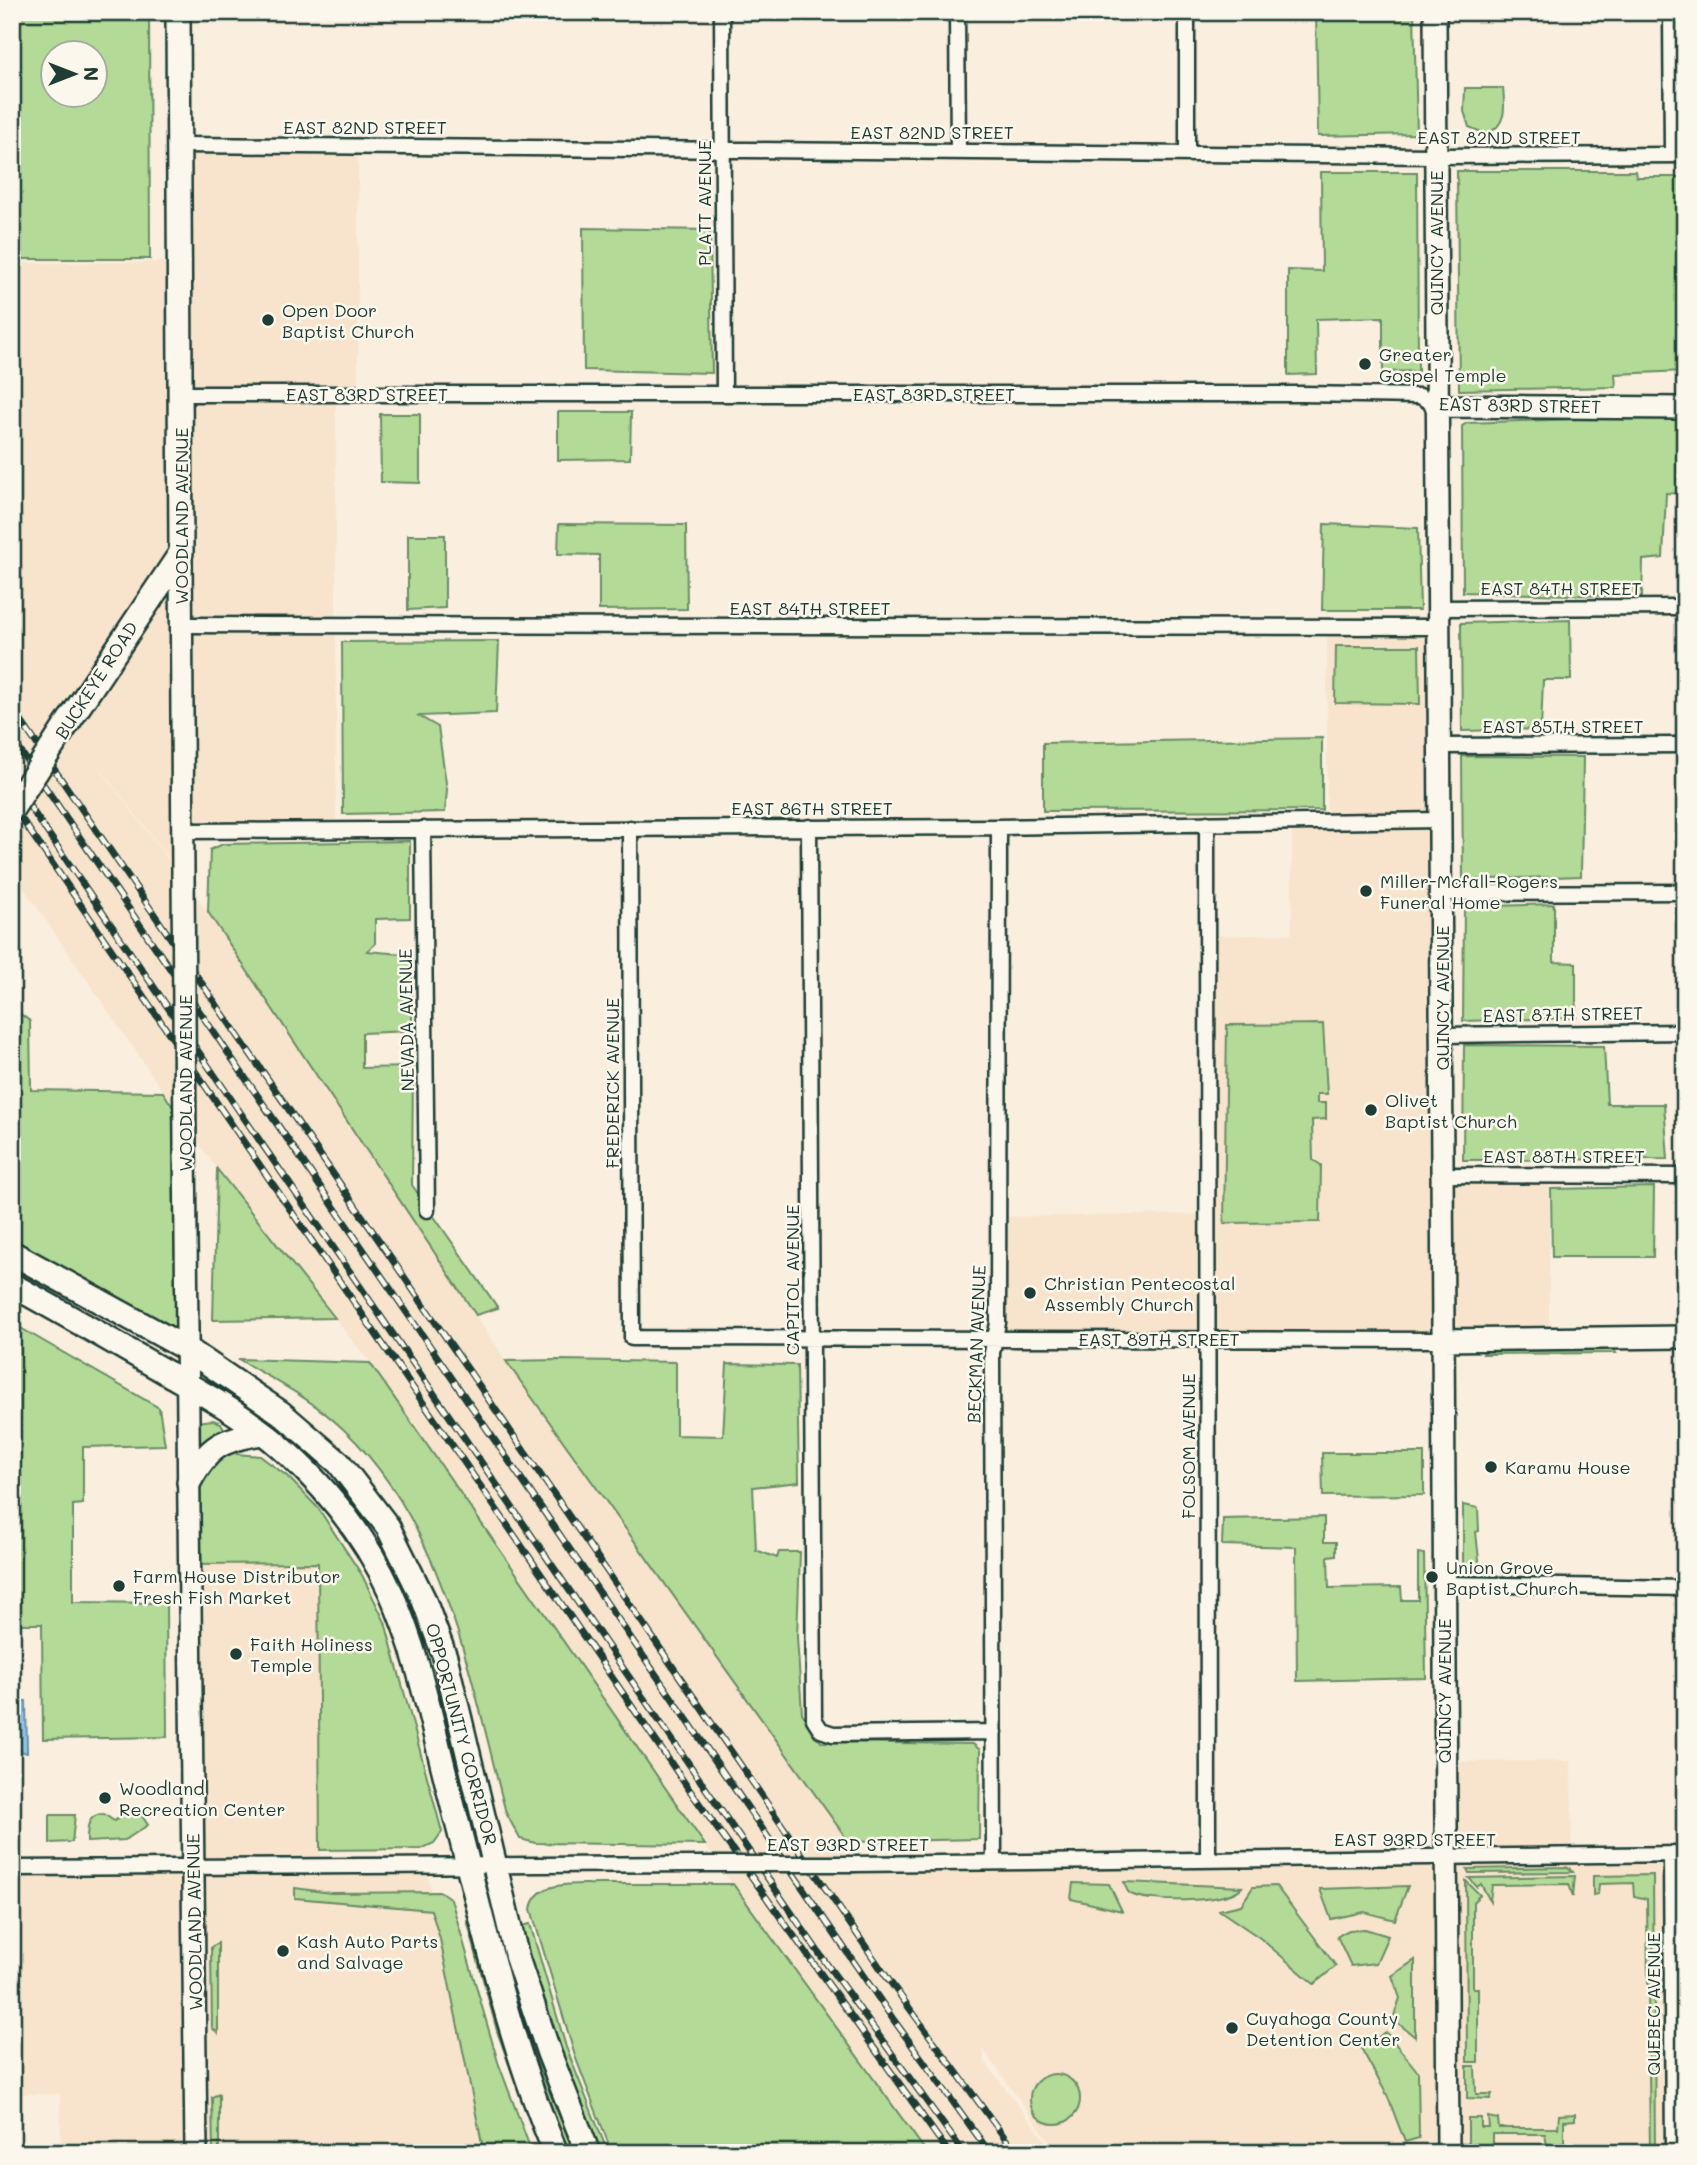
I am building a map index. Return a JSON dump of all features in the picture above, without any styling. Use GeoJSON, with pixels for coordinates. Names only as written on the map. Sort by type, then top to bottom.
{"type":"FeatureCollection","features":[{"type":"Feature","properties":{"kind":"main road","name":"WOODLAND AVENUE"},"geometry":{"type":"LineString","coordinates":[[178,12],[181,553]]}},
{"type":"Feature","properties":{"kind":"main road","name":"BUCKEYE ROAD"},"geometry":{"type":"LineString","coordinates":[[12,809],[181,553]]}},
{"type":"Feature","properties":{"kind":"main road","name":"OPPORTUNITY CORRIDOR"},"geometry":{"type":"LineString","coordinates":[[12,1253],[187,1349],[281,1413],[326,1450],[353,1478],[388,1527],[423,1598],[445,1657],[497,1865],[517,1958],[549,2053],[588,2153]]}},
{"type":"Feature","properties":{"kind":"main road","name":"OPPORTUNITY CORRIDOR"},"geometry":{"type":"LineString","coordinates":[[12,1285],[188,1385],[262,1433],[297,1462],[338,1505],[365,1541],[394,1596],[418,1660],[503,2007],[556,2153]]}},
{"type":"Feature","properties":{"kind":"main road"},"geometry":{"type":"LineString","coordinates":[[189,1482],[214,1447],[228,1439],[262,1433]]}},
{"type":"Feature","properties":{"kind":"street","name":"PLATT AVENUE"},"geometry":{"type":"LineString","coordinates":[[722,12],[724,394]]}},
{"type":"Feature","properties":{"kind":"street"},"geometry":{"type":"LineString","coordinates":[[957,12],[958,151]]}},
{"type":"Feature","properties":{"kind":"street"},"geometry":{"type":"LineString","coordinates":[[1187,12],[1187,153]]}},
{"type":"Feature","properties":{"kind":"street","name":"QUINCY AVENUE"},"geometry":{"type":"LineString","coordinates":[[1435,12],[1436,406],[1443,893],[1443,1584],[1448,2153]]}},
{"type":"Feature","properties":{"kind":"street"},"geometry":{"type":"LineString","coordinates":[[1671,12],[1678,155]]}},
{"type":"Feature","properties":{"kind":"street","name":"EAST 82ND STREET"},"geometry":{"type":"LineString","coordinates":[[179,145],[1436,156],[1678,155]]}},
{"type":"Feature","properties":{"kind":"street","name":"EAST 83RD STREET"},"geometry":{"type":"LineString","coordinates":[[181,394],[1420,396],[1436,406],[1685,408]]}},
{"type":"Feature","properties":{"kind":"street","name":"WOODLAND AVENUE"},"geometry":{"type":"LineString","coordinates":[[181,553],[196,2153]]}},
{"type":"Feature","properties":{"kind":"street","name":"EAST 84TH STREET"},"geometry":{"type":"LineString","coordinates":[[182,625],[1439,617],[1685,607]]}},
{"type":"Feature","properties":{"kind":"street","name":"EAST 85TH STREET"},"geometry":{"type":"LineString","coordinates":[[1440,746],[1685,744]]}},
{"type":"Feature","properties":{"kind":"street","name":"EAST 86TH STREET"},"geometry":{"type":"LineString","coordinates":[[183,831],[999,827],[1441,820]]}},
{"type":"Feature","properties":{"kind":"street","name":"FOLSOM AVENUE"},"geometry":{"type":"LineString","coordinates":[[1207,823],[1208,1859]]}},
{"type":"Feature","properties":{"kind":"street","name":"CAPITOL AVENUE"},"geometry":{"type":"LineString","coordinates":[[809,827],[814,1719],[821,1730],[833,1734],[994,1732]]}},
{"type":"Feature","properties":{"kind":"street","name":"BECKMAN AVENUE"},"geometry":{"type":"LineString","coordinates":[[994,1862],[992,1353],[998,1323],[999,827]]}},
{"type":"Feature","properties":{"kind":"street","name":"FREDERICK AVENUE"},"geometry":{"type":"LineString","coordinates":[[630,828],[632,1338]]}},
{"type":"Feature","properties":{"kind":"street","name":"NEVADA AVENUE"},"geometry":{"type":"LineString","coordinates":[[423,829],[427,1210]]}},
{"type":"Feature","properties":{"kind":"street"},"geometry":{"type":"LineString","coordinates":[[1443,893],[1685,892]]}},
{"type":"Feature","properties":{"kind":"street","name":"EAST 87TH STREET"},"geometry":{"type":"LineString","coordinates":[[1442,1035],[1685,1032]]}},
{"type":"Feature","properties":{"kind":"street","name":"EAST 88TH STREET"},"geometry":{"type":"LineString","coordinates":[[1442,1175],[1685,1176]]}},
{"type":"Feature","properties":{"kind":"street","name":"EAST 89TH STREET"},"geometry":{"type":"LineString","coordinates":[[632,1338],[1685,1338]]}},
{"type":"Feature","properties":{"kind":"street"},"geometry":{"type":"LineString","coordinates":[[1443,1584],[1685,1588]]}},
{"type":"Feature","properties":{"kind":"street","name":"EAST 93RD STREET"},"geometry":{"type":"LineString","coordinates":[[12,1868],[855,1864],[1678,1855]]}},
{"type":"Feature","properties":{"kind":"street","name":"QUEBEC AVENUE"},"geometry":{"type":"LineString","coordinates":[[1673,2153],[1678,2034],[1678,1855]]}},
{"type":"Feature","properties":{"kind":"shaded area"},"geometry":{"type":"Polygon","coordinates":[[[179,145],[358,146],[358,394],[336,395],[336,829],[184,831],[183,876],[82,745],[208,912],[506,1361],[849,1842],[840,1844],[862,1879],[855,1864],[1445,1858],[1445,1762],[1571,1761],[1572,1856],[1671,1855],[1673,2153],[1058,2153],[982,2048],[985,2062],[1055,2153],[927,2153],[889,2103],[683,1815],[370,1363],[211,1161],[12,871],[12,263],[180,262],[179,145]]]}},
{"type":"Feature","properties":{"kind":"shaded area"},"geometry":{"type":"Polygon","coordinates":[[[1327,627],[1439,627],[1442,1175],[1549,1176],[1549,1339],[995,1339],[998,1217],[1207,1214],[1207,936],[1292,934],[1292,822],[1327,821],[1327,627]]]}},
{"type":"Feature","properties":{"kind":"shaded area"},"geometry":{"type":"Polygon","coordinates":[[[318,1562],[321,1865],[426,1866],[484,2153],[196,2153],[195,2148],[61,2152],[60,2094],[12,2094],[12,1868],[193,1865],[190,1564],[318,1562]]]}},
{"type":"Feature","properties":{"kind":"green space"},"geometry":{"type":"Polygon","coordinates":[[[12,12],[149,12],[150,259],[12,259],[12,12]]]}},
{"type":"Feature","properties":{"kind":"green space"},"geometry":{"type":"Polygon","coordinates":[[[1316,12],[1414,12],[1417,134],[1318,136],[1316,12]]]}},
{"type":"Feature","properties":{"kind":"green space"},"geometry":{"type":"Polygon","coordinates":[[[1465,88],[1503,88],[1503,115],[1493,131],[1486,134],[1469,127],[1464,111],[1465,88]]]}},
{"type":"Feature","properties":{"kind":"green space"},"geometry":{"type":"Polygon","coordinates":[[[1457,171],[1635,171],[1636,177],[1685,177],[1685,371],[1615,374],[1616,387],[1459,390],[1457,171]]]}},
{"type":"Feature","properties":{"kind":"green space"},"geometry":{"type":"Polygon","coordinates":[[[1321,172],[1417,172],[1418,371],[1383,372],[1383,317],[1316,319],[1317,374],[1288,375],[1288,270],[1322,271],[1321,172]]]}},
{"type":"Feature","properties":{"kind":"green space"},"geometry":{"type":"Polygon","coordinates":[[[583,228],[710,230],[712,373],[584,370],[583,228]]]}},
{"type":"Feature","properties":{"kind":"green space"},"geometry":{"type":"Polygon","coordinates":[[[558,412],[631,412],[630,459],[558,460],[558,412]]]}},
{"type":"Feature","properties":{"kind":"green space"},"geometry":{"type":"Polygon","coordinates":[[[380,414],[420,414],[420,483],[381,482],[380,414]]]}},
{"type":"Feature","properties":{"kind":"green space"},"geometry":{"type":"Polygon","coordinates":[[[1685,415],[1685,494],[1666,493],[1663,558],[1643,560],[1642,597],[1463,592],[1462,426],[1467,423],[1685,415]]]}},
{"type":"Feature","properties":{"kind":"green space"},"geometry":{"type":"Polygon","coordinates":[[[559,524],[686,525],[687,609],[599,610],[599,555],[558,554],[559,524]]]}},
{"type":"Feature","properties":{"kind":"green space"},"geometry":{"type":"Polygon","coordinates":[[[1324,524],[1418,528],[1420,610],[1322,610],[1324,524]]]}},
{"type":"Feature","properties":{"kind":"green space"},"geometry":{"type":"Polygon","coordinates":[[[408,535],[445,535],[445,608],[408,610],[408,535]]]}},
{"type":"Feature","properties":{"kind":"green space"},"geometry":{"type":"Polygon","coordinates":[[[1570,620],[1571,680],[1543,680],[1541,729],[1462,731],[1461,623],[1570,620]]]}},
{"type":"Feature","properties":{"kind":"green space"},"geometry":{"type":"Polygon","coordinates":[[[499,641],[496,713],[419,716],[438,727],[447,790],[445,812],[343,814],[342,642],[499,641]]]}},
{"type":"Feature","properties":{"kind":"green space"},"geometry":{"type":"Polygon","coordinates":[[[1336,646],[1419,646],[1420,704],[1335,703],[1336,646]]]}},
{"type":"Feature","properties":{"kind":"green space"},"geometry":{"type":"Polygon","coordinates":[[[1322,738],[1322,810],[1043,811],[1043,743],[1322,738]]]}},
{"type":"Feature","properties":{"kind":"green space"},"geometry":{"type":"Polygon","coordinates":[[[1462,756],[1583,757],[1581,876],[1463,880],[1462,756]]]}},
{"type":"Feature","properties":{"kind":"green space"},"geometry":{"type":"Polygon","coordinates":[[[410,841],[410,918],[375,919],[375,944],[367,951],[412,955],[412,1031],[362,1033],[362,1068],[413,1067],[412,1185],[498,1308],[476,1315],[208,912],[210,850],[223,844],[410,841]]]}},
{"type":"Feature","properties":{"kind":"green space"},"geometry":{"type":"Polygon","coordinates":[[[1554,904],[1554,962],[1576,963],[1576,1018],[1463,1021],[1464,907],[1554,904]]]}},
{"type":"Feature","properties":{"kind":"green space"},"geometry":{"type":"Polygon","coordinates":[[[12,1008],[30,1021],[31,1090],[163,1092],[185,1126],[187,1349],[12,1253],[12,1008]]]}},
{"type":"Feature","properties":{"kind":"green space"},"geometry":{"type":"Polygon","coordinates":[[[1323,1024],[1327,1094],[1317,1094],[1317,1103],[1326,1103],[1326,1119],[1312,1120],[1313,1160],[1321,1165],[1320,1222],[1224,1223],[1227,1025],[1323,1024]]]}},
{"type":"Feature","properties":{"kind":"green space"},"geometry":{"type":"Polygon","coordinates":[[[1464,1045],[1604,1046],[1607,1104],[1664,1104],[1668,1159],[1463,1160],[1464,1045]]]}},
{"type":"Feature","properties":{"kind":"green space"},"geometry":{"type":"Polygon","coordinates":[[[217,1169],[335,1318],[213,1320],[217,1169]]]}},
{"type":"Feature","properties":{"kind":"green space"},"geometry":{"type":"Polygon","coordinates":[[[1654,1187],[1653,1257],[1552,1257],[1551,1189],[1654,1187]]]}},
{"type":"Feature","properties":{"kind":"green space"},"geometry":{"type":"Polygon","coordinates":[[[12,1323],[159,1408],[165,1445],[83,1447],[83,1504],[73,1505],[73,1602],[166,1603],[167,1737],[43,1739],[42,1624],[12,1624],[12,1323]]]}},
{"type":"Feature","properties":{"kind":"green space"},"geometry":{"type":"Polygon","coordinates":[[[1613,1348],[1616,1353],[1483,1354],[1486,1349],[1613,1348]]]}},
{"type":"Feature","properties":{"kind":"green space"},"geometry":{"type":"Polygon","coordinates":[[[238,1359],[370,1363],[705,1845],[535,1843],[520,1839],[506,1813],[480,1709],[448,1601],[427,1550],[401,1502],[370,1457],[332,1419],[299,1394],[238,1359]]]}},
{"type":"Feature","properties":{"kind":"green space"},"geometry":{"type":"Polygon","coordinates":[[[506,1361],[676,1362],[676,1435],[723,1436],[727,1364],[797,1365],[799,1482],[753,1487],[756,1550],[777,1558],[779,1552],[800,1552],[797,1637],[802,1713],[821,1742],[973,1744],[980,1750],[979,1839],[849,1842],[506,1361]]]}},
{"type":"Feature","properties":{"kind":"green space"},"geometry":{"type":"Polygon","coordinates":[[[213,1420],[221,1423],[237,1454],[260,1456],[287,1476],[318,1508],[362,1575],[385,1622],[438,1817],[442,1832],[434,1843],[421,1849],[320,1850],[318,1563],[190,1564],[189,1423],[213,1420]]]}},
{"type":"Feature","properties":{"kind":"green space"},"geometry":{"type":"Polygon","coordinates":[[[1322,1453],[1424,1453],[1424,1495],[1323,1496],[1322,1453]]]}},
{"type":"Feature","properties":{"kind":"green space"},"geometry":{"type":"Polygon","coordinates":[[[1463,1505],[1478,1508],[1479,1531],[1476,1532],[1480,1569],[1463,1569],[1463,1505]]]}},
{"type":"Feature","properties":{"kind":"green space"},"geometry":{"type":"Polygon","coordinates":[[[1324,1517],[1324,1542],[1336,1542],[1336,1555],[1328,1556],[1329,1588],[1401,1587],[1402,1600],[1418,1600],[1418,1553],[1424,1554],[1426,1678],[1297,1681],[1296,1547],[1222,1545],[1223,1519],[1324,1517]]]}},
{"type":"Feature","properties":{"kind":"green space"},"geometry":{"type":"Polygon","coordinates":[[[136,1807],[148,1825],[125,1840],[87,1842],[88,1827],[94,1816],[104,1814],[114,1821],[136,1807]]]}},
{"type":"Feature","properties":{"kind":"green space"},"geometry":{"type":"Polygon","coordinates":[[[50,1815],[75,1815],[72,1842],[50,1843],[50,1815]]]}},
{"type":"Feature","properties":{"kind":"green space"},"geometry":{"type":"Polygon","coordinates":[[[1568,1867],[1573,1872],[1469,1873],[1467,1869],[1568,1867]]]}},
{"type":"Feature","properties":{"kind":"green space"},"geometry":{"type":"Polygon","coordinates":[[[1653,1875],[1655,2153],[1650,2153],[1647,1899],[1634,1896],[1633,1883],[1599,1884],[1598,1894],[1593,1895],[1593,1876],[1653,1875]]]}},
{"type":"Feature","properties":{"kind":"green space"},"geometry":{"type":"Polygon","coordinates":[[[1575,1876],[1573,1897],[1569,1884],[1492,1885],[1490,1901],[1481,1884],[1477,1887],[1469,1878],[1575,1876]]]}},
{"type":"Feature","properties":{"kind":"green space"},"geometry":{"type":"Polygon","coordinates":[[[1466,1881],[1480,1895],[1473,1902],[1473,1988],[1478,1988],[1478,2062],[1467,2062],[1466,1881]]]}},
{"type":"Feature","properties":{"kind":"green space"},"geometry":{"type":"Polygon","coordinates":[[[1124,1882],[1242,1887],[1234,1892],[1207,1899],[1173,1900],[1133,1895],[1128,1892],[1124,1882]]]}},
{"type":"Feature","properties":{"kind":"green space"},"geometry":{"type":"Polygon","coordinates":[[[1073,1883],[1109,1884],[1122,1911],[1071,1899],[1073,1883]]]}},
{"type":"Feature","properties":{"kind":"green space"},"geometry":{"type":"Polygon","coordinates":[[[569,1884],[733,1884],[927,2153],[612,2153],[575,2056],[531,1909],[534,1899],[549,1888],[569,1884]]]}},
{"type":"Feature","properties":{"kind":"green space"},"geometry":{"type":"Polygon","coordinates":[[[1276,1886],[1336,1966],[1314,1984],[1260,1938],[1219,1910],[1241,1905],[1253,1887],[1276,1886]]]}},
{"type":"Feature","properties":{"kind":"green space"},"geometry":{"type":"Polygon","coordinates":[[[1408,1886],[1395,1920],[1364,1912],[1331,1919],[1320,1889],[1408,1886]]]}},
{"type":"Feature","properties":{"kind":"green space"},"geometry":{"type":"Polygon","coordinates":[[[295,1888],[331,1893],[441,1892],[451,1899],[498,2062],[532,2153],[484,2153],[440,1939],[431,1910],[295,1898],[295,1888]]]}},
{"type":"Feature","properties":{"kind":"green space"},"geometry":{"type":"Polygon","coordinates":[[[473,1919],[547,2153],[542,2153],[535,2136],[497,2031],[467,1920],[473,1919]]]}},
{"type":"Feature","properties":{"kind":"green space"},"geometry":{"type":"Polygon","coordinates":[[[530,1924],[566,2047],[608,2153],[600,2153],[545,2013],[521,1926],[530,1924]]]}},
{"type":"Feature","properties":{"kind":"green space"},"geometry":{"type":"Polygon","coordinates":[[[1365,1929],[1388,1936],[1376,1963],[1351,1966],[1337,1936],[1349,1930],[1365,1929]]]}},
{"type":"Feature","properties":{"kind":"green space"},"geometry":{"type":"Polygon","coordinates":[[[218,1943],[218,2033],[212,2028],[211,1947],[218,1943]]]}},
{"type":"Feature","properties":{"kind":"green space"},"geometry":{"type":"Polygon","coordinates":[[[1415,1960],[1415,2037],[1393,2019],[1400,1998],[1392,1976],[1415,1960]]]}},
{"type":"Feature","properties":{"kind":"green space"},"geometry":{"type":"Polygon","coordinates":[[[511,1996],[574,2153],[565,2153],[511,1996]]]}},
{"type":"Feature","properties":{"kind":"green space"},"geometry":{"type":"Polygon","coordinates":[[[1386,2032],[1418,2072],[1419,2138],[1405,2142],[1387,2095],[1361,2048],[1386,2032]]]}},
{"type":"Feature","properties":{"kind":"green space"},"geometry":{"type":"Polygon","coordinates":[[[1467,2066],[1475,2066],[1476,2094],[1492,2094],[1490,2099],[1467,2098],[1467,2066]]]}},
{"type":"Feature","properties":{"kind":"green space"},"geometry":{"type":"Polygon","coordinates":[[[1055,2074],[1072,2082],[1080,2099],[1072,2116],[1055,2124],[1038,2116],[1030,2099],[1038,2082],[1055,2074]]]}},
{"type":"Feature","properties":{"kind":"green space"},"geometry":{"type":"Polygon","coordinates":[[[219,2094],[219,2153],[213,2153],[212,2097],[219,2094]]]}},
{"type":"Feature","properties":{"kind":"green space"},"geometry":{"type":"Polygon","coordinates":[[[1575,2114],[1575,2120],[1564,2121],[1564,2153],[1558,2153],[1557,2146],[1547,2146],[1545,2134],[1492,2134],[1492,2145],[1475,2147],[1475,2153],[1468,2153],[1468,2118],[1481,2118],[1481,2127],[1489,2127],[1488,2117],[1498,2119],[1499,2128],[1558,2128],[1559,2115],[1575,2114]]]}},
{"type":"Feature","properties":{"kind":"water"},"geometry":{"type":"Polygon","coordinates":[[[13,1701],[26,1701],[27,1753],[12,1749],[13,1701]]]}},
{"type":"Feature","properties":{"kind":"railway"},"geometry":{"type":"LineString","coordinates":[[12,708],[888,1979],[1016,2153]]}},
{"type":"Feature","properties":{"kind":"railway"},"geometry":{"type":"LineString","coordinates":[[12,739],[893,2019],[990,2153]]}},
{"type":"Feature","properties":{"kind":"railway"},"geometry":{"type":"LineString","coordinates":[[12,781],[826,1963],[964,2153]]}},
{"type":"Feature","properties":{"kind":"railway"},"geometry":{"type":"LineString","coordinates":[[12,805],[686,1785],[949,2153]]}},
{"type":"Feature","properties":{"kind":"place","name":"Open Door Baptist Church"},"geometry":{"type":"Point","coordinates":[268,320]}},
{"type":"Feature","properties":{"kind":"place","name":"Greater Gospel Temple"},"geometry":{"type":"Point","coordinates":[1365,364]}},
{"type":"Feature","properties":{"kind":"place","name":"Miller-Mcfall-Rogers Funeral Home"},"geometry":{"type":"Point","coordinates":[1366,891]}},
{"type":"Feature","properties":{"kind":"place","name":"Olivet Baptist Church"},"geometry":{"type":"Point","coordinates":[1371,1110]}},
{"type":"Feature","properties":{"kind":"place","name":"Christian Pentecostal Assembly Church"},"geometry":{"type":"Point","coordinates":[1030,1293]}},
{"type":"Feature","properties":{"kind":"place","name":"Karamu House"},"geometry":{"type":"Point","coordinates":[1491,1467]}},
{"type":"Feature","properties":{"kind":"place","name":"Union Grove Baptist Church"},"geometry":{"type":"Point","coordinates":[1432,1577]}},
{"type":"Feature","properties":{"kind":"place","name":"Farm House Distributor Fresh Fish Market"},"geometry":{"type":"Point","coordinates":[119,1586]}},
{"type":"Feature","properties":{"kind":"place","name":"Faith Holiness Temple"},"geometry":{"type":"Point","coordinates":[236,1654]}},
{"type":"Feature","properties":{"kind":"place","name":"Woodland Recreation Center"},"geometry":{"type":"Point","coordinates":[105,1798]}},
{"type":"Feature","properties":{"kind":"place","name":"Kash Auto Parts and Salvage"},"geometry":{"type":"Point","coordinates":[283,1951]}},
{"type":"Feature","properties":{"kind":"place","name":"Cuyahoga County Detention Center"},"geometry":{"type":"Point","coordinates":[1232,2028]}}]}
